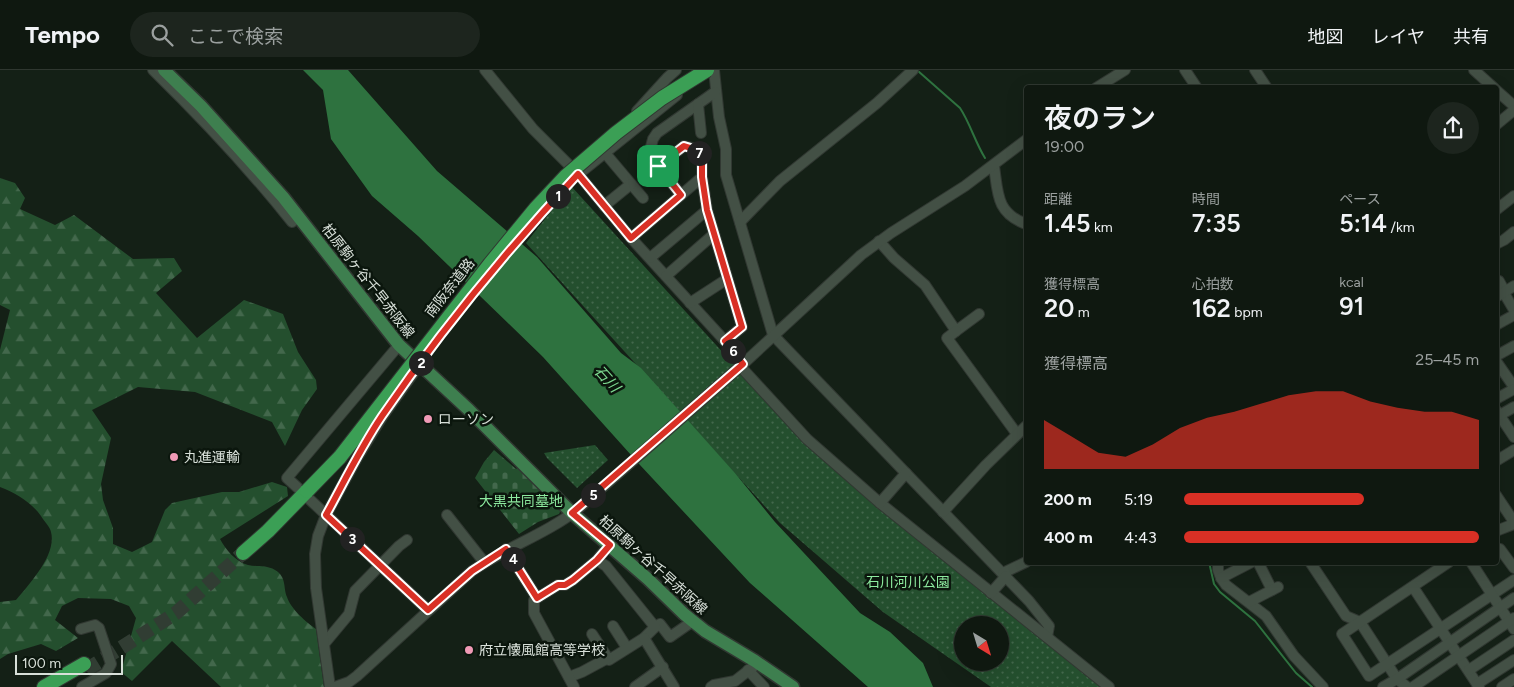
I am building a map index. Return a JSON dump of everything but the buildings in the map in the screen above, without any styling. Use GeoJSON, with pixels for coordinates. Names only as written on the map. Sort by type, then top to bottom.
{"type":"FeatureCollection","features":[{"type":"Feature","properties":{"kind":"highway","name":"南阪奈道路"},"geometry":{"type":"LineString","coordinates":[[242,550],[268,531],[304,491],[485,262],[538,199],[563,173],[613,130],[698,70]]}},
{"type":"Feature","properties":{"kind":"highway","name":"南阪奈道路"},"geometry":{"type":"LineString","coordinates":[[304,491],[340,457],[490,264],[536,208],[566,176],[616,133],[647,110],[712,70]]}},
{"type":"Feature","properties":{"kind":"highway"},"geometry":{"type":"LineString","coordinates":[[44,687],[85,667],[56,687]]}},
{"type":"Feature","properties":{"kind":"main road","name":"柏原駒ヶ谷千早赤阪線"},"geometry":{"type":"LineString","coordinates":[[164,70],[201,106],[299,216],[399,345],[423,361],[469,410],[576,510],[610,545],[693,621],[753,666],[784,685]]}},
{"type":"Feature","properties":{"kind":"street"},"geometry":{"type":"LineString","coordinates":[[153,70],[192,108],[249,170],[292,222],[299,216]]}},
{"type":"Feature","properties":{"kind":"street"},"geometry":{"type":"LineString","coordinates":[[485,70],[533,129],[578,174],[631,238],[725,341],[739,366],[807,439],[880,503],[1109,687]]}},
{"type":"Feature","properties":{"kind":"street"},"geometry":{"type":"LineString","coordinates":[[330,687],[316,588],[318,536],[326,515],[382,417],[454,319],[525,231],[584,166],[607,146],[666,78],[676,70]]}},
{"type":"Feature","properties":{"kind":"street"},"geometry":{"type":"LineString","coordinates":[[578,174],[680,92],[712,70],[726,149],[726,175],[772,336],[1029,600],[1049,626],[1046,637]]}},
{"type":"Feature","properties":{"kind":"street"},"geometry":{"type":"LineString","coordinates":[[740,222],[780,181],[877,103],[913,70]]}},
{"type":"Feature","properties":{"kind":"street"},"geometry":{"type":"LineString","coordinates":[[1101,85],[1125,70]]}},
{"type":"Feature","properties":{"kind":"street"},"geometry":{"type":"LineString","coordinates":[[1185,70],[1195,85]]}},
{"type":"Feature","properties":{"kind":"street"},"geometry":{"type":"LineString","coordinates":[[1255,70],[1265,85]]}},
{"type":"Feature","properties":{"kind":"street"},"geometry":{"type":"LineString","coordinates":[[1474,70],[1491,85]]}},
{"type":"Feature","properties":{"kind":"street"},"geometry":{"type":"LineString","coordinates":[[681,195],[649,154],[652,139],[657,133],[715,92]]}},
{"type":"Feature","properties":{"kind":"street"},"geometry":{"type":"LineString","coordinates":[[1499,93],[1514,106]]}},
{"type":"Feature","properties":{"kind":"street"},"geometry":{"type":"LineString","coordinates":[[698,104],[701,133]]}},
{"type":"Feature","properties":{"kind":"street"},"geometry":{"type":"LineString","coordinates":[[1499,122],[1514,110]]}},
{"type":"Feature","properties":{"kind":"street"},"geometry":{"type":"LineString","coordinates":[[335,687],[353,679],[450,589],[484,562],[553,525],[576,510],[861,255],[879,241],[994,166],[1024,142]]}},
{"type":"Feature","properties":{"kind":"street"},"geometry":{"type":"LineString","coordinates":[[658,166],[684,146],[697,150],[702,157],[702,177],[707,210],[742,327],[725,341]]}},
{"type":"Feature","properties":{"kind":"street"},"geometry":{"type":"LineString","coordinates":[[605,153],[643,198]]}},
{"type":"Feature","properties":{"kind":"street"},"geometry":{"type":"LineString","coordinates":[[994,166],[1001,205],[1007,213],[1024,223]]}},
{"type":"Feature","properties":{"kind":"street"},"geometry":{"type":"LineString","coordinates":[[631,238],[702,177]]}},
{"type":"Feature","properties":{"kind":"street"},"geometry":{"type":"LineString","coordinates":[[604,206],[631,184]]}},
{"type":"Feature","properties":{"kind":"street"},"geometry":{"type":"LineString","coordinates":[[1499,208],[1514,196]]}},
{"type":"Feature","properties":{"kind":"street"},"geometry":{"type":"LineString","coordinates":[[650,258],[707,210]]}},
{"type":"Feature","properties":{"kind":"street"},"geometry":{"type":"LineString","coordinates":[[1500,242],[1514,232]]}},
{"type":"Feature","properties":{"kind":"street"},"geometry":{"type":"LineString","coordinates":[[666,276],[714,234]]}},
{"type":"Feature","properties":{"kind":"street"},"geometry":{"type":"LineString","coordinates":[[879,241],[894,258],[925,285],[956,331]]}},
{"type":"Feature","properties":{"kind":"street"},"geometry":{"type":"LineString","coordinates":[[1500,242],[1514,246]]}},
{"type":"Feature","properties":{"kind":"street"},"geometry":{"type":"LineString","coordinates":[[690,303],[727,279]]}},
{"type":"Feature","properties":{"kind":"street"},"geometry":{"type":"LineString","coordinates":[[1499,281],[1514,310]]}},
{"type":"Feature","properties":{"kind":"street"},"geometry":{"type":"LineString","coordinates":[[979,314],[947,338],[1017,434]]}},
{"type":"Feature","properties":{"kind":"street"},"geometry":{"type":"LineString","coordinates":[[1499,323],[1514,315]]}},
{"type":"Feature","properties":{"kind":"street"},"geometry":{"type":"LineString","coordinates":[[399,345],[288,478],[304,491],[326,515],[428,610]]}},
{"type":"Feature","properties":{"kind":"street"},"geometry":{"type":"LineString","coordinates":[[1499,354],[1514,346]]}},
{"type":"Feature","properties":{"kind":"street"},"geometry":{"type":"LineString","coordinates":[[1499,366],[1514,388],[1499,397]]}},
{"type":"Feature","properties":{"kind":"street"},"geometry":{"type":"LineString","coordinates":[[1499,412],[1514,407]]}},
{"type":"Feature","properties":{"kind":"street"},"geometry":{"type":"LineString","coordinates":[[1499,413],[1511,425],[1514,437]]}},
{"type":"Feature","properties":{"kind":"street"},"geometry":{"type":"LineString","coordinates":[[943,512],[1024,428]]}},
{"type":"Feature","properties":{"kind":"street"},"geometry":{"type":"LineString","coordinates":[[1499,459],[1514,450]]}},
{"type":"Feature","properties":{"kind":"street"},"geometry":{"type":"LineString","coordinates":[[880,503],[906,473]]}},
{"type":"Feature","properties":{"kind":"street"},"geometry":{"type":"LineString","coordinates":[[1499,500],[1514,523],[1499,530]]}},
{"type":"Feature","properties":{"kind":"street"},"geometry":{"type":"LineString","coordinates":[[447,515],[484,562]]}},
{"type":"Feature","properties":{"kind":"street"},"geometry":{"type":"LineString","coordinates":[[324,644],[349,614],[355,591],[379,565],[407,540]]}},
{"type":"Feature","properties":{"kind":"street"},"geometry":{"type":"LineString","coordinates":[[574,687],[534,613],[534,600],[558,585],[565,585],[597,560],[610,545]]}},
{"type":"Feature","properties":{"kind":"street"},"geometry":{"type":"LineString","coordinates":[[506,549],[537,598]]}},
{"type":"Feature","properties":{"kind":"street"},"geometry":{"type":"LineString","coordinates":[[1500,549],[1514,568]]}},
{"type":"Feature","properties":{"kind":"street"},"geometry":{"type":"LineString","coordinates":[[597,560],[606,566],[655,627]]}},
{"type":"Feature","properties":{"kind":"street"},"geometry":{"type":"LineString","coordinates":[[991,592],[1004,574],[1024,563]]}},
{"type":"Feature","properties":{"kind":"street"},"geometry":{"type":"LineString","coordinates":[[1218,565],[1221,578],[1226,585],[1266,616],[1294,656],[1323,687]]}},
{"type":"Feature","properties":{"kind":"street"},"geometry":{"type":"LineString","coordinates":[[1221,578],[1246,565]]}},
{"type":"Feature","properties":{"kind":"street"},"geometry":{"type":"LineString","coordinates":[[1249,602],[1275,589],[1260,565]]}},
{"type":"Feature","properties":{"kind":"street"},"geometry":{"type":"LineString","coordinates":[[1312,565],[1346,616],[1360,622],[1397,679],[1407,687]]}},
{"type":"Feature","properties":{"kind":"street"},"geometry":{"type":"LineString","coordinates":[[1445,565],[1342,634],[1369,676],[1514,580]]}},
{"type":"Feature","properties":{"kind":"street"},"geometry":{"type":"LineString","coordinates":[[1413,687],[1512,623],[1500,608],[1473,565]]}},
{"type":"Feature","properties":{"kind":"street"},"geometry":{"type":"LineString","coordinates":[[1412,587],[1478,686],[1514,660]]}},
{"type":"Feature","properties":{"kind":"street"},"geometry":{"type":"LineString","coordinates":[[1383,687],[1514,598]]}},
{"type":"Feature","properties":{"kind":"street"},"geometry":{"type":"LineString","coordinates":[[569,677],[608,658],[609,660],[644,638],[660,624],[670,637],[693,621]]}},
{"type":"Feature","properties":{"kind":"street"},"geometry":{"type":"LineString","coordinates":[[81,628],[95,625],[98,628],[111,664],[106,673],[82,687]]}},
{"type":"Feature","properties":{"kind":"street"},"geometry":{"type":"LineString","coordinates":[[613,626],[627,648]]}},
{"type":"Feature","properties":{"kind":"street"},"geometry":{"type":"LineString","coordinates":[[592,634],[608,658]]}},
{"type":"Feature","properties":{"kind":"street"},"geometry":{"type":"LineString","coordinates":[[644,638],[674,687]]}},
{"type":"Feature","properties":{"kind":"street"},"geometry":{"type":"LineString","coordinates":[[1469,670],[1514,640]]}},
{"type":"Feature","properties":{"kind":"street"},"geometry":{"type":"LineString","coordinates":[[711,687],[735,681],[753,666],[764,687]]}},
{"type":"Feature","properties":{"kind":"street"},"geometry":{"type":"LineString","coordinates":[[634,687],[663,668]]}},
{"type":"Feature","properties":{"kind":"street"},"geometry":{"type":"LineString","coordinates":[[1502,687],[1514,679]]}},
{"type":"Feature","properties":{"kind":"green space"},"geometry":{"type":"Polygon","coordinates":[[[0,178],[15,183],[25,198],[20,209],[55,225],[74,215],[133,259],[174,258],[182,271],[156,293],[197,338],[244,300],[283,314],[298,352],[316,380],[317,389],[302,410],[285,446],[272,422],[195,392],[138,387],[92,410],[111,438],[101,484],[103,500],[113,528],[113,544],[132,552],[152,542],[165,510],[172,503],[222,492],[239,492],[272,482],[287,487],[288,496],[220,539],[228,551],[239,561],[248,565],[272,568],[279,573],[292,606],[316,629],[324,687],[221,687],[172,641],[132,681],[121,672],[136,618],[129,606],[111,599],[78,598],[62,606],[55,620],[78,638],[56,651],[41,644],[8,654],[0,659],[0,602],[16,600],[41,569],[52,541],[49,528],[33,506],[23,498],[0,487],[0,350],[10,310],[0,305],[0,178]]]}},
{"type":"Feature","properties":{"kind":"green space","name":"石川河川公園"},"geometry":{"type":"Polygon","coordinates":[[[571,186],[800,437],[1105,687],[991,687],[968,671],[1009,671],[1009,616],[954,616],[954,661],[883,612],[780,523],[526,243],[571,186]]]}},
{"type":"Feature","properties":{"kind":"green space"},"geometry":{"type":"Polygon","coordinates":[[[595,445],[608,460],[577,488],[544,453],[595,445]]]}},
{"type":"Feature","properties":{"kind":"green space","name":"大黒共同墓地"},"geometry":{"type":"Polygon","coordinates":[[[494,450],[516,469],[520,467],[561,510],[559,514],[538,522],[519,534],[475,478],[484,462],[494,450]]]}},
{"type":"Feature","properties":{"kind":"water","name":"石川"},"geometry":{"type":"Polygon","coordinates":[[[303,70],[348,70],[437,171],[537,257],[621,353],[641,368],[735,473],[775,522],[860,613],[890,632],[923,663],[933,687],[868,687],[750,583],[543,357],[418,236],[372,196],[331,139],[323,90],[303,70]]]}},
{"type":"Feature","properties":{"kind":"waterway"},"geometry":{"type":"LineString","coordinates":[[918,71],[960,108],[985,158]]}},
{"type":"Feature","properties":{"kind":"waterway"},"geometry":{"type":"LineString","coordinates":[[1210,565],[1214,584],[1220,592],[1255,621],[1296,673],[1312,687]]}},
{"type":"Feature","properties":{"kind":"tunnel"},"geometry":{"type":"LineString","coordinates":[[86,670],[176,613],[243,553]]}},
{"type":"Feature","properties":{"kind":"place","name":"ローソン"},"geometry":{"type":"Point","coordinates":[428,419]}},
{"type":"Feature","properties":{"kind":"place","name":"丸進運輸"},"geometry":{"type":"Point","coordinates":[174,457]}},
{"type":"Feature","properties":{"kind":"place","name":"府立懐風館高等学校"},"geometry":{"type":"Point","coordinates":[469,650]}},
{"type":"Feature","properties":{"kind":"route"},"geometry":{"type":"LineString","coordinates":[[684,146],[697,150],[702,157],[702,177],[707,210],[742,327],[725,341],[743,364],[572,513],[610,545],[597,560],[573,580],[565,585],[558,585],[537,598],[506,549],[472,571],[428,610],[326,515],[382,417],[420,365],[454,319],[525,231],[578,174],[631,238],[681,195],[658,166],[684,146]]}}]}
